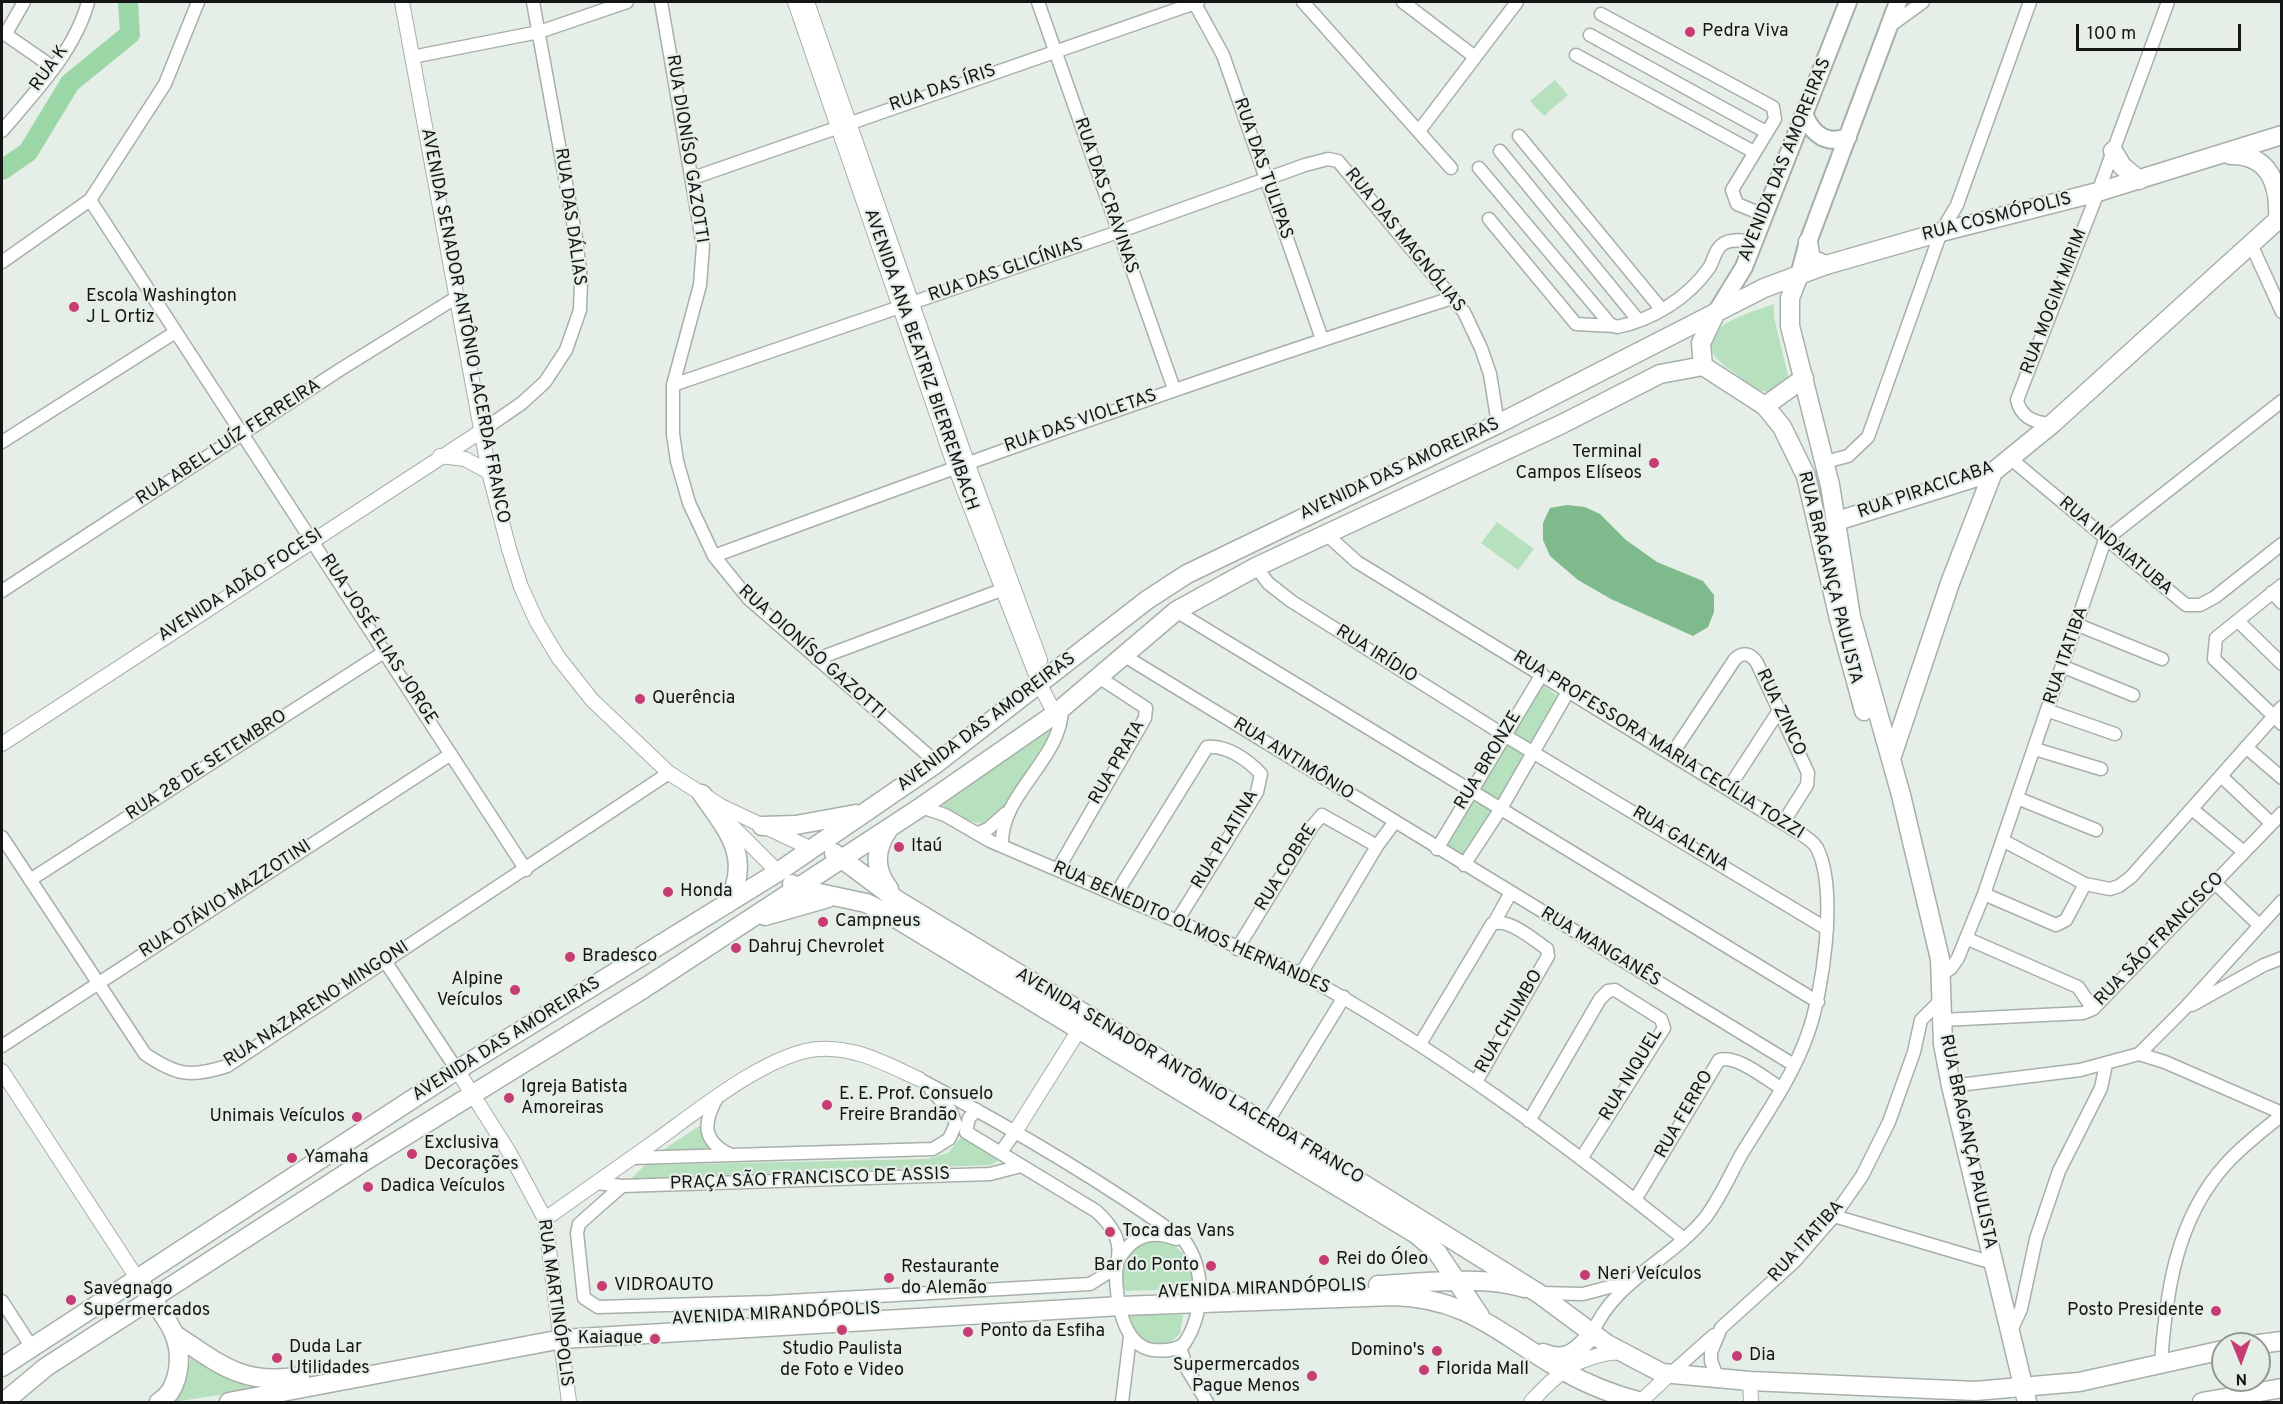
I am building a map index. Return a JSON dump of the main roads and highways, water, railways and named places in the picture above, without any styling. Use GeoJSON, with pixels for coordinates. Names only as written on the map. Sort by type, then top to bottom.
{"type":"FeatureCollection","features":[{"type":"Feature","properties":{"kind":"main road","name":"AVENIDA DAS AMOREIRAS"},"geometry":{"type":"LineString","coordinates":[[2,1367],[457,1070],[778,872],[937,763],[1147,600],[1187,574],[1498,424],[1717,312],[1744,267],[1755,242],[1848,2]]}},
{"type":"Feature","properties":{"kind":"main road"},"geometry":{"type":"LineString","coordinates":[[1799,275],[1808,242],[1898,2]]}},
{"type":"Feature","properties":{"kind":"main road"},"geometry":{"type":"LineString","coordinates":[[1805,116],[1817,136],[1827,140],[1848,137]]}},
{"type":"Feature","properties":{"kind":"main road","name":"RUA COSMÓPOLIS"},"geometry":{"type":"LineString","coordinates":[[1717,312],[1764,288],[1826,265],[1941,232],[2098,192],[2282,135]]}},
{"type":"Feature","properties":{"kind":"main road"},"geometry":{"type":"LineString","coordinates":[[2113,151],[2122,166],[2139,180]]}},
{"type":"Feature","properties":{"kind":"main road"},"geometry":{"type":"LineString","coordinates":[[2223,155],[2248,156],[2262,163],[2273,181],[2280,217]]}},
{"type":"Feature","properties":{"kind":"main road","name":"RUA PIRACICABA"},"geometry":{"type":"LineString","coordinates":[[1799,275],[1790,298],[1789,316],[1837,521],[1993,472],[2052,424],[2280,217]]}},
{"type":"Feature","properties":{"kind":"main road"},"geometry":{"type":"LineString","coordinates":[[1808,242],[1811,259],[1826,265]]}},
{"type":"Feature","properties":{"kind":"main road"},"geometry":{"type":"LineString","coordinates":[[1703,366],[1701,343],[1717,312]]}},
{"type":"Feature","properties":{"kind":"main road","name":"AVENIDA DAS AMOREIRAS"},"geometry":{"type":"LineString","coordinates":[[4,1402],[46,1367],[365,1161],[474,1096],[921,807],[1058,711],[1176,611],[1256,567],[1552,429],[1660,374],[1703,366]]}},
{"type":"Feature","properties":{"kind":"main road","name":"RUA BRAGANÇA PAULISTA"},"geometry":{"type":"LineString","coordinates":[[1703,366],[1765,406],[1782,427],[1806,476],[1858,692],[1882,764],[1908,824]]}},
{"type":"Feature","properties":{"kind":"main road"},"geometry":{"type":"LineString","coordinates":[[1765,406],[1804,378]]}},
{"type":"Feature","properties":{"kind":"main road"},"geometry":{"type":"LineString","coordinates":[[1891,759],[1950,582],[1993,472]]}},
{"type":"Feature","properties":{"kind":"main road","name":"RUA BRAGANÇA PAULISTA"},"geometry":{"type":"LineString","coordinates":[[1837,521],[1851,617],[1908,824],[1940,967],[1942,1020],[1951,1086],[2025,1395]]}},
{"type":"Feature","properties":{"kind":"main road"},"geometry":{"type":"LineString","coordinates":[[1858,692],[1875,708],[1892,711],[1908,704]]}},
{"type":"Feature","properties":{"kind":"main road"},"geometry":{"type":"LineString","coordinates":[[702,794],[735,843],[737,882],[727,904]]}},
{"type":"Feature","properties":{"kind":"main road"},"geometry":{"type":"LineString","coordinates":[[762,826],[817,823],[864,813]]}},
{"type":"Feature","properties":{"kind":"main road"},"geometry":{"type":"LineString","coordinates":[[889,828],[879,846],[878,872],[897,900]]}},
{"type":"Feature","properties":{"kind":"main road"},"geometry":{"type":"LineString","coordinates":[[812,849],[826,851],[843,858]]}},
{"type":"Feature","properties":{"kind":"main road","name":"AVENIDA SENADOR ANTÔNIO LACERDA FRANCO"},"geometry":{"type":"LineString","coordinates":[[843,858],[897,900],[1084,1022],[1262,1132],[1538,1293]]}},
{"type":"Feature","properties":{"kind":"main road"},"geometry":{"type":"LineString","coordinates":[[778,872],[796,888]]}},
{"type":"Feature","properties":{"kind":"main road","name":"AVENIDA SENADOR ANTÔNIO LACERDA FRANCO"},"geometry":{"type":"LineString","coordinates":[[796,888],[866,903],[1084,1022]]}},
{"type":"Feature","properties":{"kind":"main road"},"geometry":{"type":"LineString","coordinates":[[742,923],[832,897]]}},
{"type":"Feature","properties":{"kind":"main road","name":"AVENIDA SENADOR ANTÔNIO LACERDA FRANCO"},"geometry":{"type":"LineString","coordinates":[[1262,1132],[1416,1233],[1437,1252],[1476,1312]]}},
{"type":"Feature","properties":{"kind":"main road"},"geometry":{"type":"LineString","coordinates":[[1427,1282],[1437,1252]]}},
{"type":"Feature","properties":{"kind":"main road"},"geometry":{"type":"LineString","coordinates":[[137,1278],[174,1334],[178,1368],[174,1385],[161,1402]]}},
{"type":"Feature","properties":{"kind":"main road","name":"AVENIDA MIRANDÓPOLIS"},"geometry":{"type":"LineString","coordinates":[[1201,1299],[1454,1281],[1514,1285],[1538,1293]]}},
{"type":"Feature","properties":{"kind":"main road"},"geometry":{"type":"LineString","coordinates":[[1476,1312],[1471,1298],[1475,1293],[1514,1285]]}},
{"type":"Feature","properties":{"kind":"main road"},"geometry":{"type":"LineString","coordinates":[[1538,1293],[1585,1328],[1651,1369],[1670,1374],[1718,1379],[2025,1395],[2211,1353]]}},
{"type":"Feature","properties":{"kind":"main road","name":"AVENIDA MIRANDÓPOLIS"},"geometry":{"type":"LineString","coordinates":[[174,1334],[236,1373],[250,1378],[282,1380],[561,1333],[1120,1301],[1406,1296],[1452,1304],[1476,1312],[1525,1346]]}},
{"type":"Feature","properties":{"kind":"main road"},"geometry":{"type":"LineString","coordinates":[[1525,1346],[1561,1358],[1579,1349],[1585,1328]]}},
{"type":"Feature","properties":{"kind":"main road","name":"AVENIDA MIRANDÓPOLIS"},"geometry":{"type":"LineString","coordinates":[[229,1402],[561,1333]]}},
{"type":"Feature","properties":{"kind":"main road"},"geometry":{"type":"LineString","coordinates":[[1525,1346],[1563,1371],[1585,1382],[1616,1395],[1641,1402]]}},
{"type":"Feature","properties":{"kind":"main road"},"geometry":{"type":"LineString","coordinates":[[2202,1402],[2282,1388]]}},
{"type":"Feature","properties":{"kind":"waterway"},"geometry":{"type":"LineString","coordinates":[[2,170],[28,152],[70,83],[130,34],[128,2]]}},
{"type":"Feature","properties":{"kind":"place","name":"Pedra Viva"},"geometry":{"type":"Point","coordinates":[1690,32]}},
{"type":"Feature","properties":{"kind":"place","name":"Escola Washington J L Ortiz"},"geometry":{"type":"Point","coordinates":[74,307]}},
{"type":"Feature","properties":{"kind":"place","name":"Terminal Campos Elíseos"},"geometry":{"type":"Point","coordinates":[1654,463]}},
{"type":"Feature","properties":{"kind":"place","name":"Querência"},"geometry":{"type":"Point","coordinates":[640,699]}},
{"type":"Feature","properties":{"kind":"place","name":"Itaú"},"geometry":{"type":"Point","coordinates":[899,847]}},
{"type":"Feature","properties":{"kind":"place","name":"Honda"},"geometry":{"type":"Point","coordinates":[668,892]}},
{"type":"Feature","properties":{"kind":"place","name":"Campneus"},"geometry":{"type":"Point","coordinates":[823,922]}},
{"type":"Feature","properties":{"kind":"place","name":"Dahruj Chevrolet"},"geometry":{"type":"Point","coordinates":[736,948]}},
{"type":"Feature","properties":{"kind":"place","name":"Bradesco"},"geometry":{"type":"Point","coordinates":[570,957]}},
{"type":"Feature","properties":{"kind":"place","name":"Alpine Veículos"},"geometry":{"type":"Point","coordinates":[515,990]}},
{"type":"Feature","properties":{"kind":"place","name":"Igreja Batista Amoreiras"},"geometry":{"type":"Point","coordinates":[509,1098]}},
{"type":"Feature","properties":{"kind":"place","name":"E. E. Prof. Consuelo Freire Brandão"},"geometry":{"type":"Point","coordinates":[827,1105]}},
{"type":"Feature","properties":{"kind":"place","name":"Unimais Veículos"},"geometry":{"type":"Point","coordinates":[357,1117]}},
{"type":"Feature","properties":{"kind":"place","name":"Exclusiva Decorações"},"geometry":{"type":"Point","coordinates":[412,1154]}},
{"type":"Feature","properties":{"kind":"place","name":"Yamaha"},"geometry":{"type":"Point","coordinates":[292,1158]}},
{"type":"Feature","properties":{"kind":"place","name":"Dadica Veículos"},"geometry":{"type":"Point","coordinates":[368,1187]}},
{"type":"Feature","properties":{"kind":"place","name":"Toca das Vans"},"geometry":{"type":"Point","coordinates":[1110,1232]}},
{"type":"Feature","properties":{"kind":"place","name":"Rei do Óleo"},"geometry":{"type":"Point","coordinates":[1324,1260]}},
{"type":"Feature","properties":{"kind":"place","name":"Bar do Ponto"},"geometry":{"type":"Point","coordinates":[1211,1266]}},
{"type":"Feature","properties":{"kind":"place","name":"Neri Veículos"},"geometry":{"type":"Point","coordinates":[1585,1275]}},
{"type":"Feature","properties":{"kind":"place","name":"Restaurante do Alemão"},"geometry":{"type":"Point","coordinates":[889,1278]}},
{"type":"Feature","properties":{"kind":"place","name":"VIDROAUTO"},"geometry":{"type":"Point","coordinates":[602,1286]}},
{"type":"Feature","properties":{"kind":"place","name":"Savegnago Supermercados"},"geometry":{"type":"Point","coordinates":[71,1300]}},
{"type":"Feature","properties":{"kind":"place","name":"Posto Presidente"},"geometry":{"type":"Point","coordinates":[2216,1311]}},
{"type":"Feature","properties":{"kind":"place","name":"Studio Paulista de Foto e Video"},"geometry":{"type":"Point","coordinates":[842,1330]}},
{"type":"Feature","properties":{"kind":"place","name":"Ponto da Esfiha"},"geometry":{"type":"Point","coordinates":[968,1332]}},
{"type":"Feature","properties":{"kind":"place","name":"Kaiaque"},"geometry":{"type":"Point","coordinates":[655,1339]}},
{"type":"Feature","properties":{"kind":"place","name":"Domino's"},"geometry":{"type":"Point","coordinates":[1437,1351]}},
{"type":"Feature","properties":{"kind":"place","name":"Dia"},"geometry":{"type":"Point","coordinates":[1737,1356]}},
{"type":"Feature","properties":{"kind":"place","name":"Duda Lar Utilidades"},"geometry":{"type":"Point","coordinates":[277,1358]}},
{"type":"Feature","properties":{"kind":"place","name":"Florida Mall"},"geometry":{"type":"Point","coordinates":[1424,1370]}},
{"type":"Feature","properties":{"kind":"place","name":"Supermercados Pague Menos"},"geometry":{"type":"Point","coordinates":[1312,1376]}}]}
